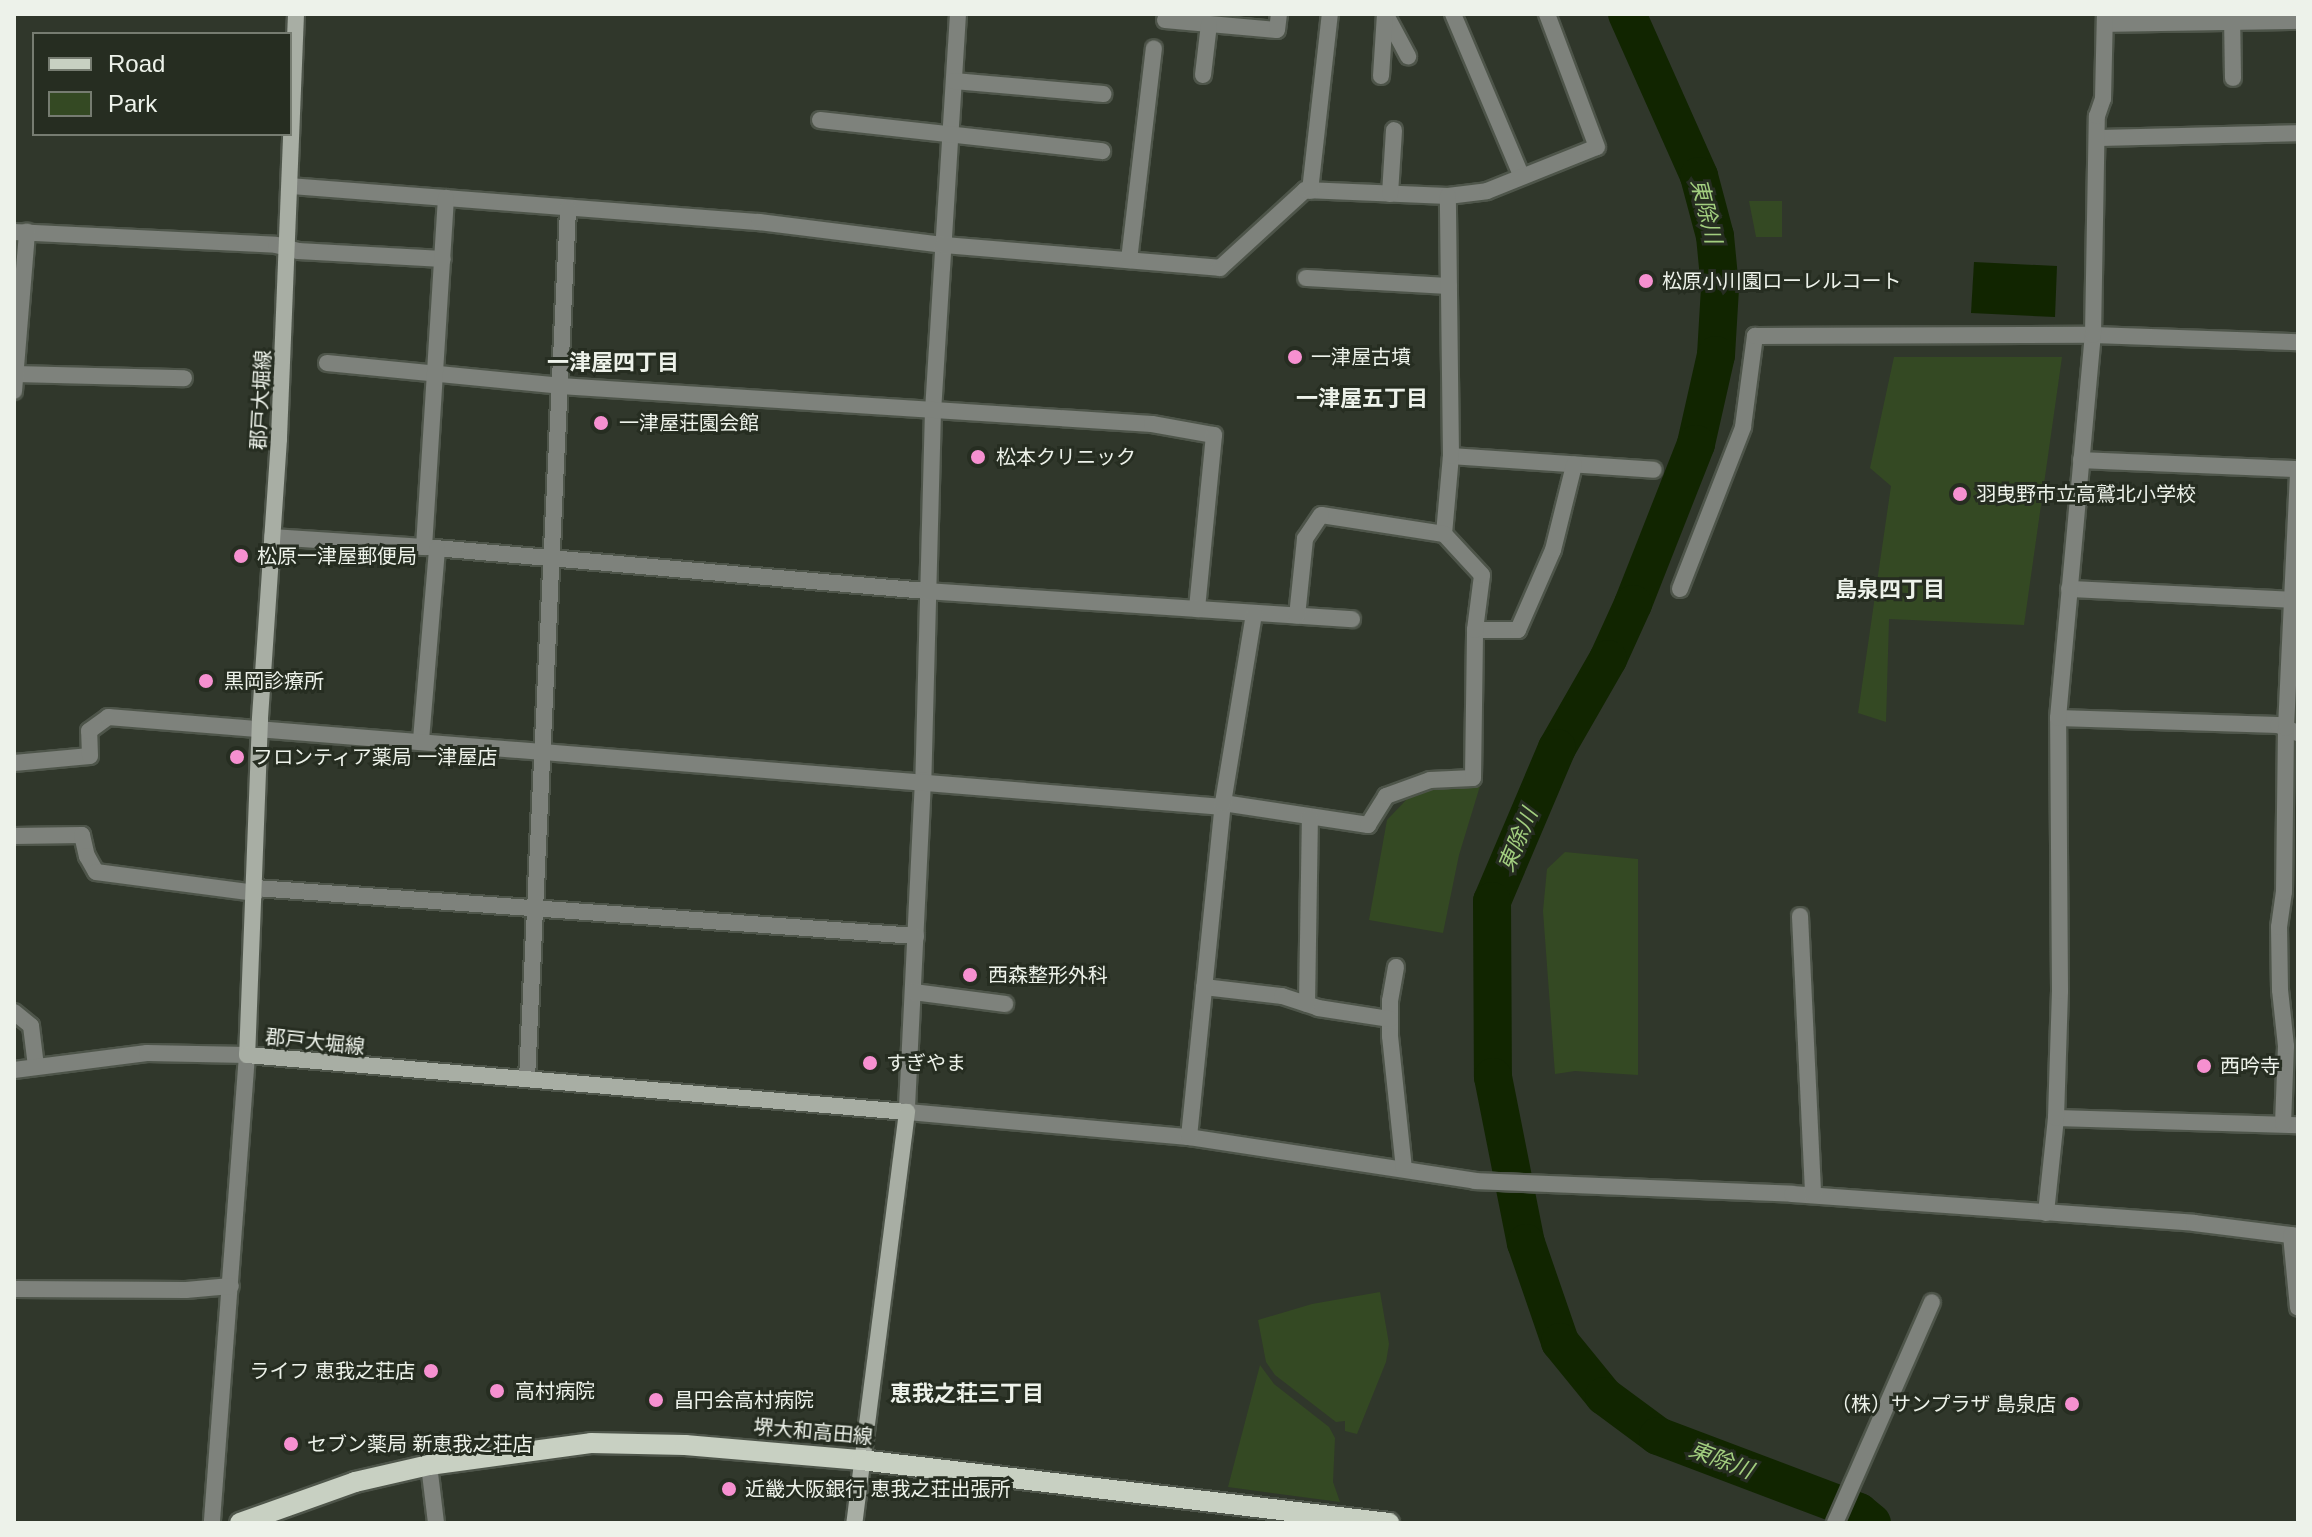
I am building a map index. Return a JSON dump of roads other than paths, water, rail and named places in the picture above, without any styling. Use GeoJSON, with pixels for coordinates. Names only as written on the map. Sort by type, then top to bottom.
{"type":"FeatureCollection","features":[{"type":"Feature","properties":{"kind":"main road","name":"郡戸大堀線"},"geometry":{"type":"LineString","coordinates":[[292,129],[296,14]]}},
{"type":"Feature","properties":{"kind":"main road","name":"郡戸大堀線"},"geometry":{"type":"LineString","coordinates":[[292,136],[260,727],[256,890],[247,1055],[907,1112]]}},
{"type":"Feature","properties":{"kind":"main road"},"geometry":{"type":"LineString","coordinates":[[854,1523],[907,1112]]}},
{"type":"Feature","properties":{"kind":"main road","name":"堺大和高田線"},"geometry":{"type":"LineString","coordinates":[[240,1523],[355,1482],[429,1465],[591,1443],[685,1445],[861,1460],[1389,1523]]}},
{"type":"Feature","properties":{"kind":"street"},"geometry":{"type":"LineString","coordinates":[[958,14],[933,410],[923,780],[907,1112],[1189,1137],[1475,1181],[1553,1181],[1813,1195],[2194,1223],[2294,1236],[2298,1308]]}},
{"type":"Feature","properties":{"kind":"street"},"geometry":{"type":"LineString","coordinates":[[1165,20],[1277,30],[1279,14]]}},
{"type":"Feature","properties":{"kind":"street"},"geometry":{"type":"LineString","coordinates":[[1310,191],[1330,14]]}},
{"type":"Feature","properties":{"kind":"street"},"geometry":{"type":"LineString","coordinates":[[1385,14],[1408,56]]}},
{"type":"Feature","properties":{"kind":"street"},"geometry":{"type":"LineString","coordinates":[[1381,76],[1385,14]]}},
{"type":"Feature","properties":{"kind":"street"},"geometry":{"type":"LineString","coordinates":[[1453,14],[1521,175]]}},
{"type":"Feature","properties":{"kind":"street"},"geometry":{"type":"LineString","coordinates":[[290,186],[759,222],[943,245],[1220,268],[1305,190],[1448,196],[1487,191],[1597,147],[1547,14]]}},
{"type":"Feature","properties":{"kind":"street"},"geometry":{"type":"LineString","coordinates":[[2232,18],[2233,78]]}},
{"type":"Feature","properties":{"kind":"street"},"geometry":{"type":"LineString","coordinates":[[2046,1213],[2056,1118],[2061,917],[2058,911],[2058,718],[2093,335],[2097,116],[2103,99],[2105,19],[2298,21]]}},
{"type":"Feature","properties":{"kind":"street"},"geometry":{"type":"LineString","coordinates":[[1203,75],[1209,24]]}},
{"type":"Feature","properties":{"kind":"street"},"geometry":{"type":"LineString","coordinates":[[1129,260],[1154,48]]}},
{"type":"Feature","properties":{"kind":"street"},"geometry":{"type":"LineString","coordinates":[[954,81],[1103,94]]}},
{"type":"Feature","properties":{"kind":"street"},"geometry":{"type":"LineString","coordinates":[[820,120],[1102,151]]}},
{"type":"Feature","properties":{"kind":"street"},"geometry":{"type":"LineString","coordinates":[[1390,194],[1394,130]]}},
{"type":"Feature","properties":{"kind":"street"},"geometry":{"type":"LineString","coordinates":[[2097,138],[2298,133]]}},
{"type":"Feature","properties":{"kind":"street"},"geometry":{"type":"LineString","coordinates":[[1062,147],[1062,166]]}},
{"type":"Feature","properties":{"kind":"street"},"geometry":{"type":"LineString","coordinates":[[1444,534],[1451,456],[1448,196]]}},
{"type":"Feature","properties":{"kind":"street"},"geometry":{"type":"LineString","coordinates":[[421,740],[431,548],[433,372],[446,198]]}},
{"type":"Feature","properties":{"kind":"street"},"geometry":{"type":"LineString","coordinates":[[527,1079],[568,208]]}},
{"type":"Feature","properties":{"kind":"street"},"geometry":{"type":"LineString","coordinates":[[184,378],[15,383],[20,232],[288,246],[298,251],[443,259]]}},
{"type":"Feature","properties":{"kind":"street"},"geometry":{"type":"LineString","coordinates":[[1306,278],[1449,286]]}},
{"type":"Feature","properties":{"kind":"street"},"geometry":{"type":"LineString","coordinates":[[1680,589],[1743,427],[1755,336],[2093,335],[2298,342]]}},
{"type":"Feature","properties":{"kind":"street"},"geometry":{"type":"LineString","coordinates":[[327,363],[560,386],[1152,424],[1214,435],[1197,609]]}},
{"type":"Feature","properties":{"kind":"street"},"geometry":{"type":"LineString","coordinates":[[1451,456],[1654,470]]}},
{"type":"Feature","properties":{"kind":"street"},"geometry":{"type":"LineString","coordinates":[[2056,1118],[2290,1125],[2280,990],[2279,927],[2284,892],[2292,731],[2298,470],[2081,460]]}},
{"type":"Feature","properties":{"kind":"street"},"geometry":{"type":"LineString","coordinates":[[1475,630],[1518,630],[1553,550],[1574,465]]}},
{"type":"Feature","properties":{"kind":"street"},"geometry":{"type":"LineString","coordinates":[[14,763],[90,756],[89,731],[108,717],[1223,805],[1368,825],[1386,796],[1430,780],[1473,778],[1475,630],[1482,575],[1444,534],[1321,515],[1305,539],[1297,616]]}},
{"type":"Feature","properties":{"kind":"street"},"geometry":{"type":"LineString","coordinates":[[272,537],[926,591],[1352,619]]}},
{"type":"Feature","properties":{"kind":"street"},"geometry":{"type":"LineString","coordinates":[[2069,589],[2295,600]]}},
{"type":"Feature","properties":{"kind":"street"},"geometry":{"type":"LineString","coordinates":[[1189,1137],[1223,805],[1254,614]]}},
{"type":"Feature","properties":{"kind":"street"},"geometry":{"type":"LineString","coordinates":[[2058,718],[2292,731]]}},
{"type":"Feature","properties":{"kind":"street"},"geometry":{"type":"LineString","coordinates":[[1307,1004],[1310,817]]}},
{"type":"Feature","properties":{"kind":"street"},"geometry":{"type":"LineString","coordinates":[[14,836],[82,835],[87,856],[96,872],[256,890],[916,936]]}},
{"type":"Feature","properties":{"kind":"street"},"geometry":{"type":"LineString","coordinates":[[1800,916],[1813,1195]]}},
{"type":"Feature","properties":{"kind":"street"},"geometry":{"type":"LineString","coordinates":[[1396,967],[1390,1019],[1404,1169]]}},
{"type":"Feature","properties":{"kind":"street"},"geometry":{"type":"LineString","coordinates":[[1204,987],[1282,996],[1307,1004],[1390,1019]]}},
{"type":"Feature","properties":{"kind":"street"},"geometry":{"type":"LineString","coordinates":[[914,992],[1005,1004]]}},
{"type":"Feature","properties":{"kind":"street"},"geometry":{"type":"LineString","coordinates":[[14,1012],[31,1026],[36,1066]]}},
{"type":"Feature","properties":{"kind":"street"},"geometry":{"type":"LineString","coordinates":[[14,1070],[147,1053],[247,1055],[212,1523]]}},
{"type":"Feature","properties":{"kind":"street"},"geometry":{"type":"LineString","coordinates":[[14,1289],[186,1290],[231,1286]]}},
{"type":"Feature","properties":{"kind":"street"},"geometry":{"type":"LineString","coordinates":[[1835,1523],[1932,1302]]}},
{"type":"Feature","properties":{"kind":"street"},"geometry":{"type":"LineString","coordinates":[[429,1465],[436,1523]]}},
{"type":"Feature","properties":{"kind":"waterway","name":"東除川"},"geometry":{"type":"LineString","coordinates":[[1627,14],[1699,176],[1715,236],[1720,288],[1716,355],[1696,444],[1633,604],[1608,659],[1557,748],[1492,901],[1493,1077],[1526,1243],[1560,1342],[1604,1396],[1658,1436],[1859,1512],[1872,1523]]}},
{"type":"Feature","properties":{"kind":"place","name":"松原小川園ローレルコート"},"geometry":{"type":"Point","coordinates":[1646,281]}},
{"type":"Feature","properties":{"kind":"place","name":"一津屋古墳"},"geometry":{"type":"Point","coordinates":[1295,357]}},
{"type":"Feature","properties":{"kind":"place","name":"一津屋荘園会館"},"geometry":{"type":"Point","coordinates":[601,423]}},
{"type":"Feature","properties":{"kind":"place","name":"松本クリニック"},"geometry":{"type":"Point","coordinates":[978,457]}},
{"type":"Feature","properties":{"kind":"place","name":"羽曳野市立高鷲北小学校"},"geometry":{"type":"Point","coordinates":[1960,494]}},
{"type":"Feature","properties":{"kind":"place","name":"松原一津屋郵便局"},"geometry":{"type":"Point","coordinates":[241,556]}},
{"type":"Feature","properties":{"kind":"place","name":"黒岡診療所"},"geometry":{"type":"Point","coordinates":[206,681]}},
{"type":"Feature","properties":{"kind":"place","name":"フロンティア薬局 一津屋店"},"geometry":{"type":"Point","coordinates":[237,757]}},
{"type":"Feature","properties":{"kind":"place","name":"西森整形外科"},"geometry":{"type":"Point","coordinates":[970,975]}},
{"type":"Feature","properties":{"kind":"place","name":"すぎやま"},"geometry":{"type":"Point","coordinates":[870,1063]}},
{"type":"Feature","properties":{"kind":"place","name":"西吟寺"},"geometry":{"type":"Point","coordinates":[2204,1066]}},
{"type":"Feature","properties":{"kind":"place","name":"ライフ 恵我之荘店"},"geometry":{"type":"Point","coordinates":[431,1371]}},
{"type":"Feature","properties":{"kind":"place","name":"高村病院"},"geometry":{"type":"Point","coordinates":[497,1391]}},
{"type":"Feature","properties":{"kind":"place","name":"昌円会高村病院"},"geometry":{"type":"Point","coordinates":[656,1400]}},
{"type":"Feature","properties":{"kind":"place","name":"（株）サンプラザ 島泉店"},"geometry":{"type":"Point","coordinates":[2072,1404]}},
{"type":"Feature","properties":{"kind":"place","name":"セブン薬局 新恵我之荘店"},"geometry":{"type":"Point","coordinates":[291,1444]}},
{"type":"Feature","properties":{"kind":"place","name":"近畿大阪銀行 恵我之荘出張所"},"geometry":{"type":"Point","coordinates":[729,1489]}},
{"type":"Feature","properties":{"kind":"district","name":"一津屋四丁目"},"geometry":{"type":"Point","coordinates":[613,363]}},
{"type":"Feature","properties":{"kind":"district","name":"一津屋五丁目"},"geometry":{"type":"Point","coordinates":[1362,399]}},
{"type":"Feature","properties":{"kind":"district","name":"島泉四丁目"},"geometry":{"type":"Point","coordinates":[1890,590]}},
{"type":"Feature","properties":{"kind":"district","name":"恵我之荘三丁目"},"geometry":{"type":"Point","coordinates":[967,1394]}}]}
